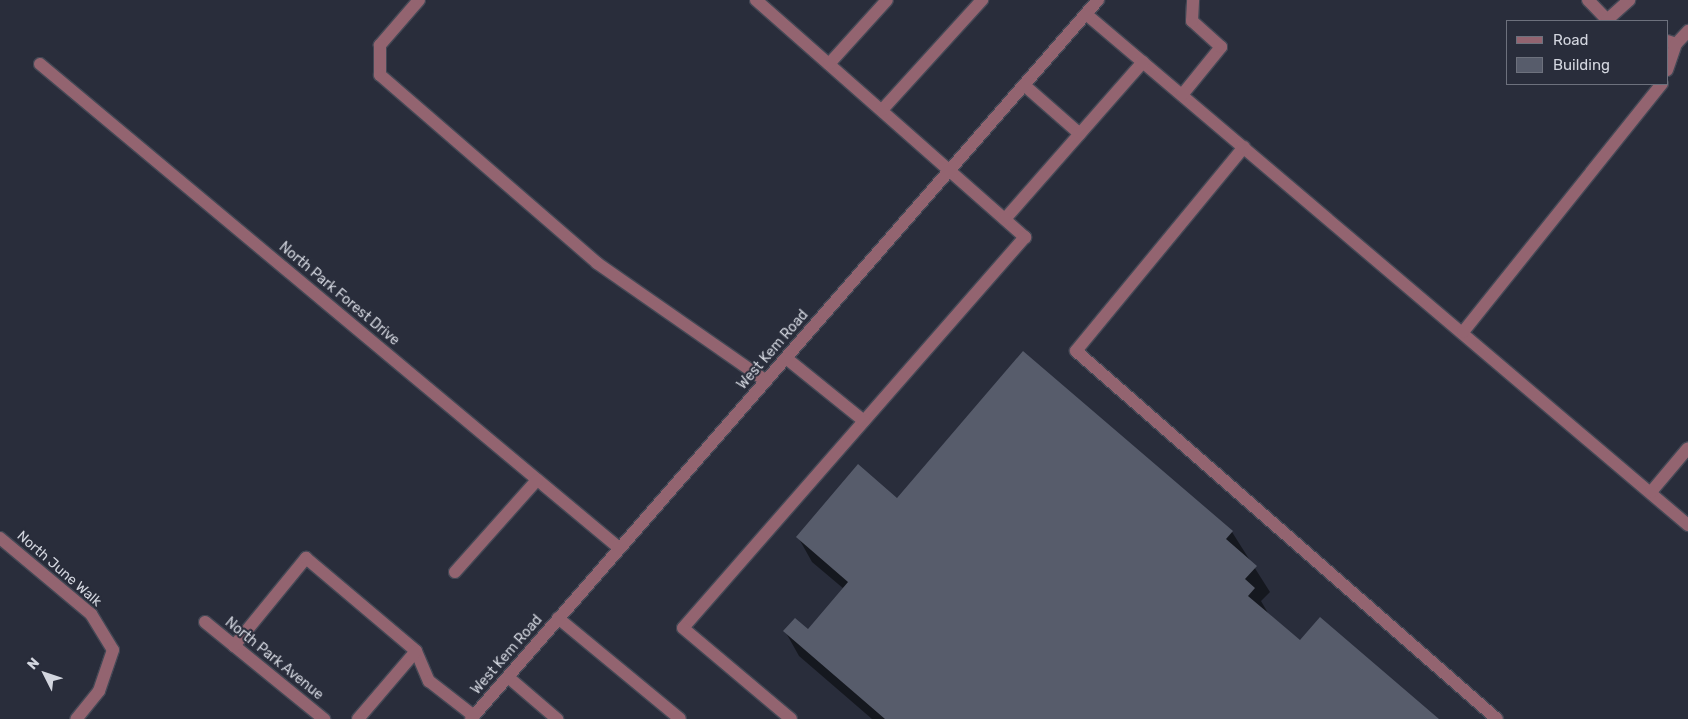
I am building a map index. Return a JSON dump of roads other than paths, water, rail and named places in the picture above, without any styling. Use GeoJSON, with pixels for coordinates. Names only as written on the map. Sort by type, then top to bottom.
{"type":"FeatureCollection","features":[{"type":"Feature","properties":{"kind":"street"},"geometry":{"type":"LineString","coordinates":[[419,0],[380,45],[380,75],[597,263],[766,381]]}},
{"type":"Feature","properties":{"kind":"street"},"geometry":{"type":"LineString","coordinates":[[756,0],[1025,237],[683,628],[791,719]]}},
{"type":"Feature","properties":{"kind":"street"},"geometry":{"type":"LineString","coordinates":[[829,64],[887,0]]}},
{"type":"Feature","properties":{"kind":"street"},"geometry":{"type":"LineString","coordinates":[[882,110],[982,0]]}},
{"type":"Feature","properties":{"kind":"street","name":"West Kem Road"},"geometry":{"type":"LineString","coordinates":[[472,718],[1098,0]]}},
{"type":"Feature","properties":{"kind":"street"},"geometry":{"type":"LineString","coordinates":[[1182,94],[1221,47],[1192,21],[1193,0]]}},
{"type":"Feature","properties":{"kind":"street"},"geometry":{"type":"LineString","coordinates":[[1588,0],[1610,20],[1629,0]]}},
{"type":"Feature","properties":{"kind":"street"},"geometry":{"type":"LineString","coordinates":[[1086,14],[1463,332],[1688,525]]}},
{"type":"Feature","properties":{"kind":"street"},"geometry":{"type":"LineString","coordinates":[[1668,63],[1671,43],[1688,31]]}},
{"type":"Feature","properties":{"kind":"street"},"geometry":{"type":"LineString","coordinates":[[1005,219],[1143,62]]}},
{"type":"Feature","properties":{"kind":"street","name":"North Park Forest Drive"},"geometry":{"type":"LineString","coordinates":[[40,64],[619,548]]}},
{"type":"Feature","properties":{"kind":"street"},"geometry":{"type":"LineString","coordinates":[[1024,85],[1080,134]]}},
{"type":"Feature","properties":{"kind":"street"},"geometry":{"type":"LineString","coordinates":[[1463,332],[1661,85]]}},
{"type":"Feature","properties":{"kind":"street"},"geometry":{"type":"LineString","coordinates":[[1244,147],[1076,351],[1497,719]]}},
{"type":"Feature","properties":{"kind":"street"},"geometry":{"type":"LineString","coordinates":[[786,358],[864,421]]}},
{"type":"Feature","properties":{"kind":"street"},"geometry":{"type":"LineString","coordinates":[[1651,492],[1688,448]]}},
{"type":"Feature","properties":{"kind":"street"},"geometry":{"type":"LineString","coordinates":[[455,572],[537,480]]}},
{"type":"Feature","properties":{"kind":"street","name":"North June Walk"},"geometry":{"type":"LineString","coordinates":[[0,538],[92,614],[113,650],[99,691],[76,719]]}},
{"type":"Feature","properties":{"kind":"street"},"geometry":{"type":"LineString","coordinates":[[234,646],[306,558],[416,651],[429,681],[472,718]]}},
{"type":"Feature","properties":{"kind":"street"},"geometry":{"type":"LineString","coordinates":[[558,618],[680,719]]}},
{"type":"Feature","properties":{"kind":"street","name":"North Park Avenue"},"geometry":{"type":"LineString","coordinates":[[205,622],[324,719]]}},
{"type":"Feature","properties":{"kind":"street"},"geometry":{"type":"LineString","coordinates":[[358,719],[416,651]]}},
{"type":"Feature","properties":{"kind":"street"},"geometry":{"type":"LineString","coordinates":[[508,677],[557,719]]}}]}
